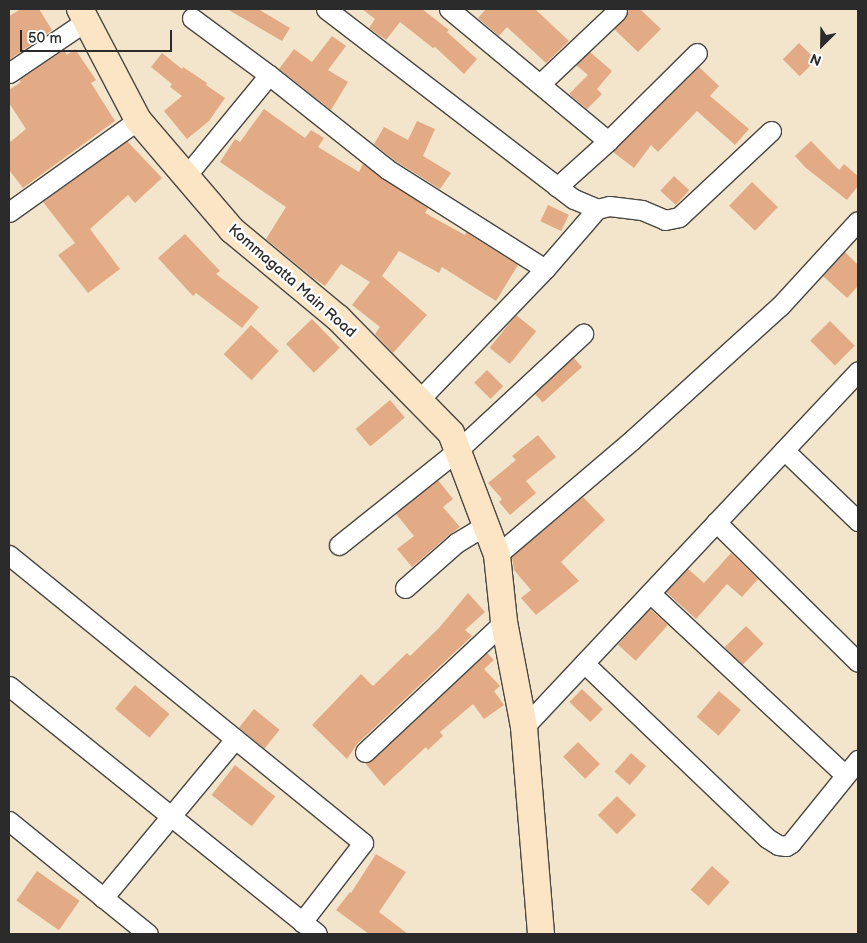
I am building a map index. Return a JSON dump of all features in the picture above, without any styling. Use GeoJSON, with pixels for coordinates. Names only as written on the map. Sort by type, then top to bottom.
{"type":"FeatureCollection","features":[{"type":"Feature","properties":{"kind":"main road","name":"Kommagatta Main Road"},"geometry":{"type":"LineString","coordinates":[[83,15],[138,120],[232,230],[338,318],[452,433],[497,555],[504,622],[524,728],[542,934]]}},
{"type":"Feature","properties":{"kind":"street"},"geometry":{"type":"LineString","coordinates":[[326,9],[583,205],[597,208],[609,206],[642,210],[665,220],[679,217],[771,132]]}},
{"type":"Feature","properties":{"kind":"street"},"geometry":{"type":"LineString","coordinates":[[449,9],[608,141]]}},
{"type":"Feature","properties":{"kind":"street"},"geometry":{"type":"LineString","coordinates":[[540,84],[617,11]]}},
{"type":"Feature","properties":{"kind":"street"},"geometry":{"type":"LineString","coordinates":[[9,73],[83,15]]}},
{"type":"Feature","properties":{"kind":"street"},"geometry":{"type":"LineString","coordinates":[[192,18],[269,75],[387,169],[544,269]]}},
{"type":"Feature","properties":{"kind":"street"},"geometry":{"type":"LineString","coordinates":[[557,187],[608,141],[697,53]]}},
{"type":"Feature","properties":{"kind":"street"},"geometry":{"type":"LineString","coordinates":[[186,176],[269,75]]}},
{"type":"Feature","properties":{"kind":"street"},"geometry":{"type":"LineString","coordinates":[[9,212],[138,120]]}},
{"type":"Feature","properties":{"kind":"street"},"geometry":{"type":"LineString","coordinates":[[419,400],[544,269],[597,208]]}},
{"type":"Feature","properties":{"kind":"street"},"geometry":{"type":"LineString","coordinates":[[497,555],[632,440],[780,306],[858,221]]}},
{"type":"Feature","properties":{"kind":"street"},"geometry":{"type":"LineString","coordinates":[[339,544],[458,450],[583,334]]}},
{"type":"Feature","properties":{"kind":"street"},"geometry":{"type":"LineString","coordinates":[[524,728],[784,450],[855,381]]}},
{"type":"Feature","properties":{"kind":"street"},"geometry":{"type":"LineString","coordinates":[[784,450],[858,521]]}},
{"type":"Feature","properties":{"kind":"street"},"geometry":{"type":"LineString","coordinates":[[716,522],[858,662]]}},
{"type":"Feature","properties":{"kind":"street"},"geometry":{"type":"LineString","coordinates":[[405,588],[456,543],[486,525]]}},
{"type":"Feature","properties":{"kind":"street"},"geometry":{"type":"LineString","coordinates":[[9,555],[363,843],[302,922]]}},
{"type":"Feature","properties":{"kind":"street"},"geometry":{"type":"LineString","coordinates":[[650,593],[845,775]]}},
{"type":"Feature","properties":{"kind":"street"},"geometry":{"type":"LineString","coordinates":[[365,752],[504,622]]}},
{"type":"Feature","properties":{"kind":"street"},"geometry":{"type":"LineString","coordinates":[[584,663],[773,843],[781,846],[791,842],[858,760]]}},
{"type":"Feature","properties":{"kind":"street"},"geometry":{"type":"LineString","coordinates":[[9,686],[317,934]]}},
{"type":"Feature","properties":{"kind":"street"},"geometry":{"type":"LineString","coordinates":[[103,898],[235,739]]}},
{"type":"Feature","properties":{"kind":"street"},"geometry":{"type":"LineString","coordinates":[[9,821],[148,934]]}},
{"type":"Feature","properties":{"kind":"building"},"geometry":{"type":"Polygon","coordinates":[[[21,9],[39,9],[52,30],[9,60],[9,16],[21,9]]]}},
{"type":"Feature","properties":{"kind":"building"},"geometry":{"type":"Polygon","coordinates":[[[227,9],[258,9],[290,28],[282,41],[227,9]]]}},
{"type":"Feature","properties":{"kind":"building"},"geometry":{"type":"Polygon","coordinates":[[[362,9],[422,9],[449,30],[447,32],[477,59],[464,74],[435,47],[433,48],[400,22],[386,40],[369,28],[375,19],[362,9]]]}},
{"type":"Feature","properties":{"kind":"building"},"geometry":{"type":"Polygon","coordinates":[[[486,9],[535,9],[569,41],[546,63],[507,27],[499,36],[478,18],[486,9]]]}},
{"type":"Feature","properties":{"kind":"building"},"geometry":{"type":"Polygon","coordinates":[[[629,9],[640,9],[661,29],[638,52],[614,29],[625,19],[629,9]]]}},
{"type":"Feature","properties":{"kind":"building"},"geometry":{"type":"Polygon","coordinates":[[[332,36],[346,46],[328,70],[348,82],[331,110],[279,69],[294,49],[312,62],[332,36]]]}},
{"type":"Feature","properties":{"kind":"building"},"geometry":{"type":"Polygon","coordinates":[[[799,43],[816,60],[800,76],[783,59],[799,43]]]}},
{"type":"Feature","properties":{"kind":"building"},"geometry":{"type":"Polygon","coordinates":[[[75,49],[96,80],[91,83],[115,121],[23,188],[9,170],[9,143],[26,129],[9,103],[9,90],[21,82],[19,80],[64,50],[67,55],[75,49]]]}},
{"type":"Feature","properties":{"kind":"building"},"geometry":{"type":"Polygon","coordinates":[[[590,52],[612,71],[597,89],[602,94],[587,109],[569,94],[588,75],[576,65],[590,52]]]}},
{"type":"Feature","properties":{"kind":"building"},"geometry":{"type":"Polygon","coordinates":[[[162,53],[182,69],[183,67],[207,83],[206,85],[225,98],[209,121],[187,139],[164,111],[182,96],[170,87],[172,84],[151,67],[162,53]]]}},
{"type":"Feature","properties":{"kind":"building"},"geometry":{"type":"Polygon","coordinates":[[[699,67],[719,86],[710,96],[749,129],[735,145],[697,111],[658,152],[651,145],[634,168],[613,152],[699,67]]]}},
{"type":"Feature","properties":{"kind":"building"},"geometry":{"type":"Polygon","coordinates":[[[264,109],[305,138],[311,130],[324,138],[318,147],[359,172],[363,164],[428,208],[425,213],[465,235],[466,232],[518,265],[496,301],[442,267],[439,273],[399,251],[382,276],[427,315],[393,353],[375,334],[380,327],[352,305],[370,282],[341,264],[325,286],[312,277],[266,239],[286,207],[220,162],[235,139],[240,142],[264,109]]]}},
{"type":"Feature","properties":{"kind":"building"},"geometry":{"type":"Polygon","coordinates":[[[417,121],[435,129],[423,156],[451,173],[440,189],[394,160],[374,144],[384,127],[408,140],[417,121]]]}},
{"type":"Feature","properties":{"kind":"building"},"geometry":{"type":"Polygon","coordinates":[[[127,141],[162,178],[135,203],[128,195],[90,229],[120,269],[88,293],[58,255],[75,243],[43,202],[127,141]]]}},
{"type":"Feature","properties":{"kind":"building"},"geometry":{"type":"Polygon","coordinates":[[[811,141],[839,170],[844,164],[858,176],[858,186],[847,200],[806,168],[795,156],[811,141]]]}},
{"type":"Feature","properties":{"kind":"building"},"geometry":{"type":"Polygon","coordinates":[[[674,176],[689,190],[676,205],[660,191],[674,176]]]}},
{"type":"Feature","properties":{"kind":"building"},"geometry":{"type":"Polygon","coordinates":[[[752,182],[778,207],[755,231],[729,206],[752,182]]]}},
{"type":"Feature","properties":{"kind":"building"},"geometry":{"type":"Polygon","coordinates":[[[548,205],[569,215],[561,231],[540,221],[548,205]]]}},
{"type":"Feature","properties":{"kind":"building"},"geometry":{"type":"Polygon","coordinates":[[[185,234],[220,271],[216,274],[259,307],[242,328],[196,293],[193,296],[158,258],[185,234]]]}},
{"type":"Feature","properties":{"kind":"building"},"geometry":{"type":"Polygon","coordinates":[[[845,252],[858,265],[858,286],[847,298],[823,276],[845,252]]]}},
{"type":"Feature","properties":{"kind":"building"},"geometry":{"type":"Polygon","coordinates":[[[516,315],[536,331],[510,364],[490,348],[516,315]]]}},
{"type":"Feature","properties":{"kind":"building"},"geometry":{"type":"Polygon","coordinates":[[[312,319],[340,348],[314,373],[286,344],[312,319]]]}},
{"type":"Feature","properties":{"kind":"building"},"geometry":{"type":"Polygon","coordinates":[[[830,321],[855,346],[835,366],[810,341],[830,321]]]}},
{"type":"Feature","properties":{"kind":"building"},"geometry":{"type":"Polygon","coordinates":[[[251,325],[279,351],[252,380],[224,354],[251,325]]]}},
{"type":"Feature","properties":{"kind":"building"},"geometry":{"type":"Polygon","coordinates":[[[574,358],[582,367],[543,402],[535,393],[574,358]]]}},
{"type":"Feature","properties":{"kind":"building"},"geometry":{"type":"Polygon","coordinates":[[[487,370],[503,386],[491,399],[474,383],[487,370]]]}},
{"type":"Feature","properties":{"kind":"building"},"geometry":{"type":"Polygon","coordinates":[[[390,400],[405,418],[370,447],[356,429],[390,400]]]}},
{"type":"Feature","properties":{"kind":"building"},"geometry":{"type":"Polygon","coordinates":[[[538,435],[556,457],[526,481],[536,493],[510,515],[499,502],[502,499],[488,483],[516,460],[512,456],[538,435]]]}},
{"type":"Feature","properties":{"kind":"building"},"geometry":{"type":"Polygon","coordinates":[[[438,480],[453,499],[443,507],[460,527],[412,567],[397,549],[414,536],[396,514],[438,480]]]}},
{"type":"Feature","properties":{"kind":"building"},"geometry":{"type":"Polygon","coordinates":[[[583,497],[605,520],[561,562],[579,581],[536,615],[521,598],[531,590],[514,570],[512,557],[583,497]]]}},
{"type":"Feature","properties":{"kind":"building"},"geometry":{"type":"Polygon","coordinates":[[[731,553],[758,579],[742,597],[727,584],[696,619],[666,592],[688,569],[704,583],[731,553]]]}},
{"type":"Feature","properties":{"kind":"building"},"geometry":{"type":"Polygon","coordinates":[[[468,593],[485,612],[465,630],[472,636],[357,744],[347,759],[312,725],[361,674],[373,686],[407,653],[410,656],[439,628],[468,593]]]}},
{"type":"Feature","properties":{"kind":"building"},"geometry":{"type":"Polygon","coordinates":[[[650,609],[668,625],[636,661],[618,645],[650,609]]]}},
{"type":"Feature","properties":{"kind":"building"},"geometry":{"type":"Polygon","coordinates":[[[746,626],[764,644],[742,665],[725,647],[746,626]]]}},
{"type":"Feature","properties":{"kind":"building"},"geometry":{"type":"Polygon","coordinates":[[[487,653],[494,660],[484,669],[500,686],[494,691],[504,705],[484,719],[473,704],[440,732],[443,736],[428,750],[426,747],[384,786],[365,763],[373,760],[487,653]]]}},
{"type":"Feature","properties":{"kind":"building"},"geometry":{"type":"Polygon","coordinates":[[[135,685],[169,714],[150,738],[115,709],[135,685]]]}},
{"type":"Feature","properties":{"kind":"building"},"geometry":{"type":"Polygon","coordinates":[[[582,689],[603,709],[590,722],[569,702],[582,689]]]}},
{"type":"Feature","properties":{"kind":"building"},"geometry":{"type":"Polygon","coordinates":[[[719,691],[741,710],[719,736],[697,717],[719,691]]]}},
{"type":"Feature","properties":{"kind":"building"},"geometry":{"type":"Polygon","coordinates":[[[254,709],[280,730],[265,748],[239,728],[254,709]]]}},
{"type":"Feature","properties":{"kind":"building"},"geometry":{"type":"Polygon","coordinates":[[[578,742],[600,764],[585,779],[563,757],[578,742]]]}},
{"type":"Feature","properties":{"kind":"building"},"geometry":{"type":"Polygon","coordinates":[[[631,753],[646,766],[630,785],[615,772],[631,753]]]}},
{"type":"Feature","properties":{"kind":"building"},"geometry":{"type":"Polygon","coordinates":[[[235,765],[275,796],[252,826],[212,795],[235,765]]]}},
{"type":"Feature","properties":{"kind":"building"},"geometry":{"type":"Polygon","coordinates":[[[617,796],[636,815],[617,834],[598,815],[617,796]]]}},
{"type":"Feature","properties":{"kind":"building"},"geometry":{"type":"Polygon","coordinates":[[[376,854],[406,872],[379,912],[408,934],[369,934],[336,910],[351,893],[376,854]]]}},
{"type":"Feature","properties":{"kind":"building"},"geometry":{"type":"Polygon","coordinates":[[[712,866],[730,882],[708,906],[691,890],[712,866]]]}},
{"type":"Feature","properties":{"kind":"building"},"geometry":{"type":"Polygon","coordinates":[[[37,871],[80,901],[59,930],[16,900],[37,871]]]}}]}
